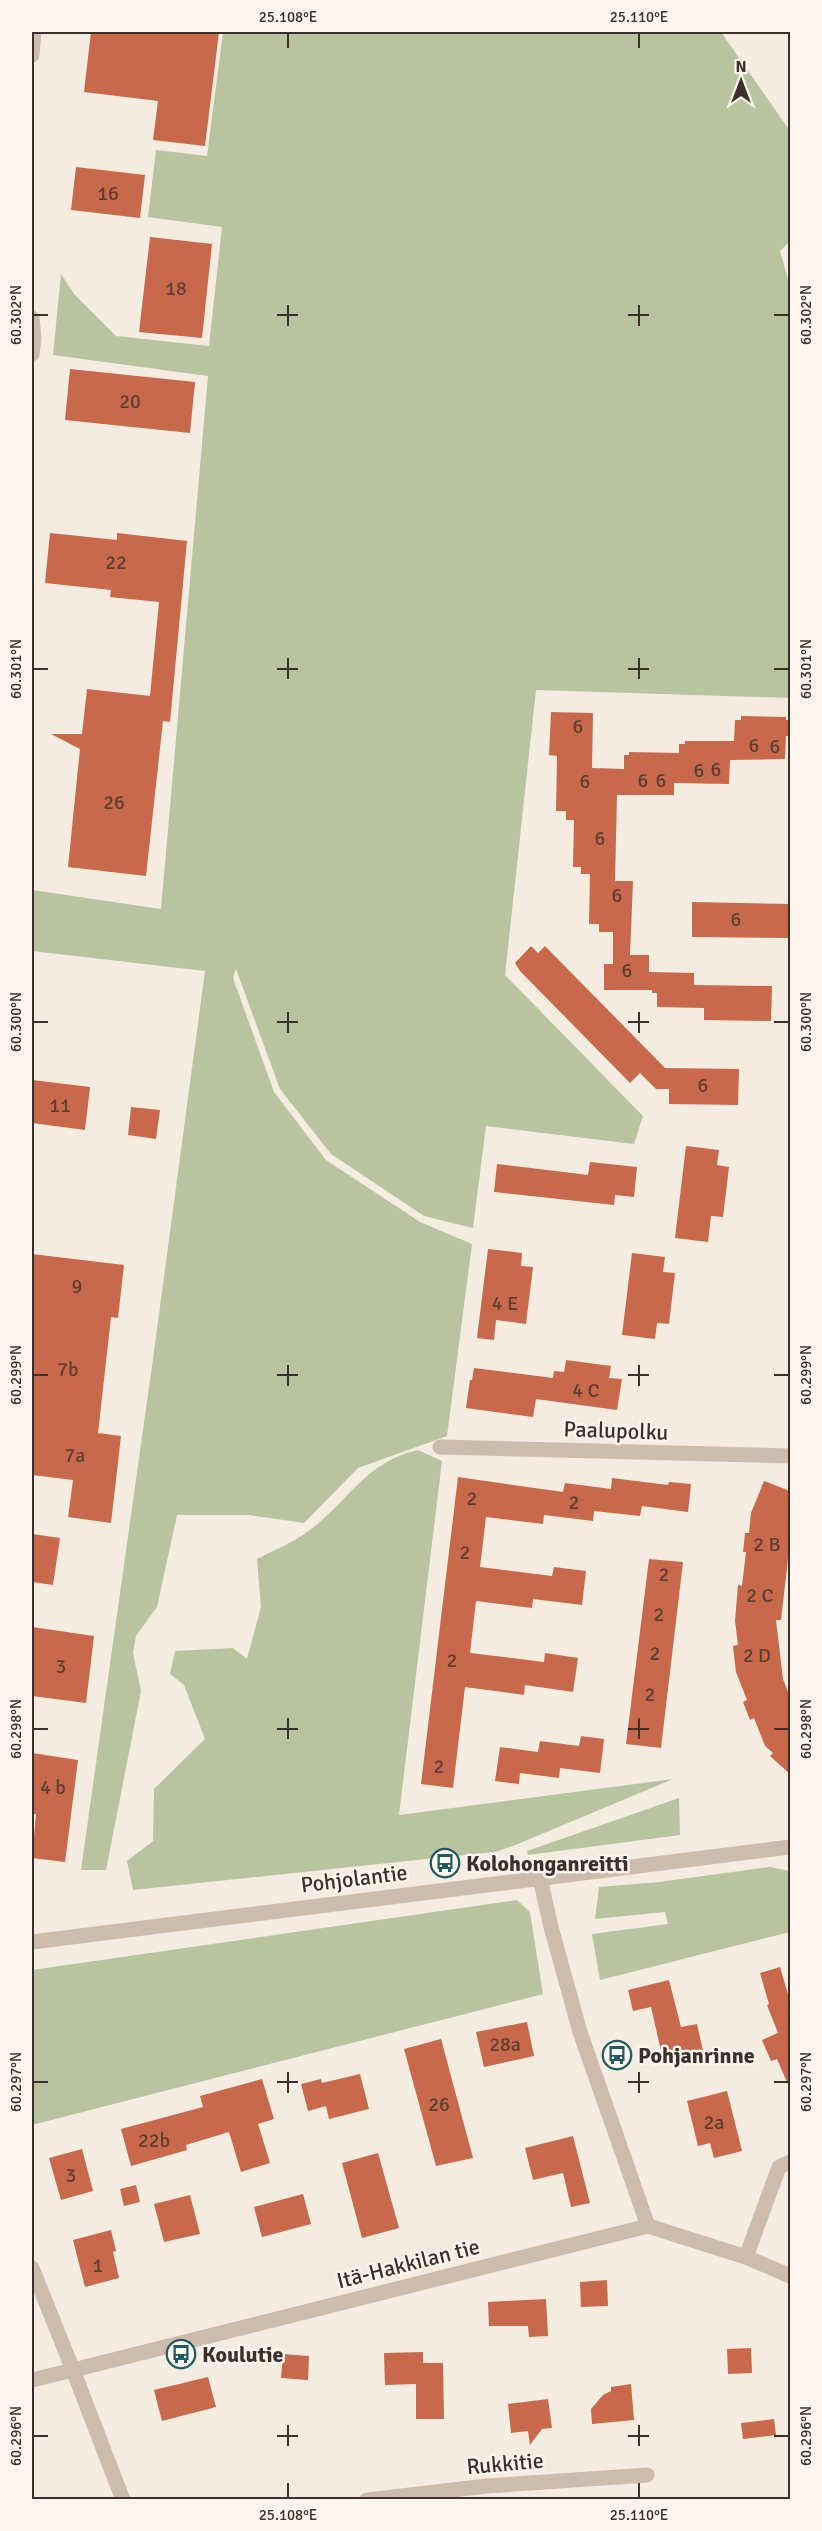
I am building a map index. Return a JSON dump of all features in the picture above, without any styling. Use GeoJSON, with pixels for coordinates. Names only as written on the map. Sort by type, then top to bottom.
{"type":"FeatureCollection","features":[{"type":"Feature","properties":{"kind":"street"},"geometry":{"type":"LineString","coordinates":[[32,54],[34,32]]}},
{"type":"Feature","properties":{"kind":"street"},"geometry":{"type":"LineString","coordinates":[[32,318],[34,338],[32,354]]}},
{"type":"Feature","properties":{"kind":"street","name":"Paalupolku"},"geometry":{"type":"LineString","coordinates":[[440,1447],[790,1456]]}},
{"type":"Feature","properties":{"kind":"street","name":"Pohjolantie"},"geometry":{"type":"LineString","coordinates":[[32,1942],[790,1846]]}},
{"type":"Feature","properties":{"kind":"street"},"geometry":{"type":"LineString","coordinates":[[540,1878],[580,2032],[648,2226],[746,2256],[790,2276]]}},
{"type":"Feature","properties":{"kind":"street"},"geometry":{"type":"LineString","coordinates":[[746,2256],[779,2167],[790,2162]]}},
{"type":"Feature","properties":{"kind":"street","name":"Itä-Hakkilan tie"},"geometry":{"type":"LineString","coordinates":[[32,2380],[648,2226]]}},
{"type":"Feature","properties":{"kind":"street"},"geometry":{"type":"LineString","coordinates":[[32,2268],[123,2499]]}},
{"type":"Feature","properties":{"kind":"street","name":"Rukkitie"},"geometry":{"type":"LineString","coordinates":[[368,2499],[487,2486],[647,2475]]}},
{"type":"Feature","properties":{"kind":"green space"},"geometry":{"type":"Polygon","coordinates":[[[223,32],[721,32],[790,131],[790,241],[780,251],[790,286],[790,698],[536,690],[505,975],[643,1116],[634,1144],[486,1126],[473,1228],[424,1216],[331,1154],[280,1089],[236,969],[233,978],[274,1092],[326,1160],[420,1222],[472,1244],[447,1436],[358,1468],[304,1523],[249,1515],[177,1515],[157,1607],[136,1636],[133,1653],[141,1691],[106,1870],[81,1870],[205,971],[32,951],[32,890],[161,909],[208,376],[53,355],[61,274],[75,295],[116,336],[209,346],[222,227],[148,217],[156,150],[207,156],[223,32]]]}},
{"type":"Feature","properties":{"kind":"green space"},"geometry":{"type":"Polygon","coordinates":[[[418,1450],[442,1461],[399,1815],[673,1779],[495,1852],[455,1856],[453,1849],[437,1851],[436,1858],[133,1890],[127,1861],[153,1841],[154,1789],[205,1739],[184,1685],[170,1674],[175,1651],[233,1648],[247,1659],[261,1607],[257,1559],[310,1530],[359,1483],[384,1464],[418,1450]]]}},
{"type":"Feature","properties":{"kind":"green space"},"geometry":{"type":"Polygon","coordinates":[[[679,1798],[680,1835],[528,1855],[527,1851],[679,1798]]]}},
{"type":"Feature","properties":{"kind":"green space"},"geometry":{"type":"Polygon","coordinates":[[[770,1867],[790,1871],[790,1932],[600,1980],[592,1934],[668,1924],[665,1912],[595,1919],[599,1887],[659,1882],[770,1867]]]}},
{"type":"Feature","properties":{"kind":"green space"},"geometry":{"type":"Polygon","coordinates":[[[517,1900],[530,1912],[543,1994],[32,2125],[32,1970],[517,1900]]]}},
{"type":"Feature","properties":{"kind":"building"},"geometry":{"type":"Polygon","coordinates":[[[91,32],[219,32],[205,146],[153,140],[158,101],[84,92],[91,32]]]}},
{"type":"Feature","properties":{"kind":"building"},"geometry":{"type":"Polygon","coordinates":[[[76,167],[145,175],[140,218],[71,210],[76,167]]]}},
{"type":"Feature","properties":{"kind":"building"},"geometry":{"type":"Polygon","coordinates":[[[150,237],[212,244],[202,338],[139,332],[150,237]]]}},
{"type":"Feature","properties":{"kind":"building"},"geometry":{"type":"Polygon","coordinates":[[[70,369],[195,382],[190,433],[65,420],[70,369]]]}},
{"type":"Feature","properties":{"kind":"building"},"geometry":{"type":"Polygon","coordinates":[[[50,533],[117,540],[117,533],[187,541],[170,722],[163,721],[146,876],[68,867],[80,749],[51,734],[82,734],[87,689],[150,696],[159,602],[110,597],[111,590],[45,583],[50,533]]]}},
{"type":"Feature","properties":{"kind":"building"},"geometry":{"type":"Polygon","coordinates":[[[551,712],[593,713],[592,768],[624,769],[624,755],[629,755],[629,752],[679,753],[679,744],[685,744],[685,741],[734,741],[735,720],[741,720],[741,716],[786,717],[786,720],[790,720],[790,736],[786,736],[785,759],[730,760],[729,784],[674,783],[674,795],[617,795],[615,881],[633,881],[630,955],[649,955],[649,972],[694,973],[694,985],[772,986],[771,1021],[704,1020],[704,1008],[657,1007],[657,993],[652,993],[652,990],[604,990],[604,964],[613,964],[613,932],[599,932],[599,924],[589,924],[590,874],[581,874],[581,867],[573,867],[574,820],[566,820],[566,811],[556,811],[557,756],[549,755],[551,712]]]}},
{"type":"Feature","properties":{"kind":"building"},"geometry":{"type":"Polygon","coordinates":[[[692,902],[790,904],[790,938],[692,937],[692,902]]]}},
{"type":"Feature","properties":{"kind":"building"},"geometry":{"type":"Polygon","coordinates":[[[531,946],[538,953],[545,946],[665,1068],[739,1069],[738,1105],[669,1104],[669,1089],[656,1089],[640,1073],[630,1083],[520,971],[515,963],[531,946]]]}},
{"type":"Feature","properties":{"kind":"building"},"geometry":{"type":"Polygon","coordinates":[[[32,1080],[90,1087],[85,1130],[32,1123],[32,1080]]]}},
{"type":"Feature","properties":{"kind":"building"},"geometry":{"type":"Polygon","coordinates":[[[131,1107],[160,1110],[156,1139],[128,1135],[131,1107]]]}},
{"type":"Feature","properties":{"kind":"building"},"geometry":{"type":"Polygon","coordinates":[[[686,1146],[719,1150],[717,1165],[729,1167],[723,1217],[711,1216],[708,1242],[675,1238],[686,1146]]]}},
{"type":"Feature","properties":{"kind":"building"},"geometry":{"type":"Polygon","coordinates":[[[590,1162],[637,1167],[634,1197],[615,1195],[614,1205],[494,1192],[497,1164],[588,1175],[590,1162]]]}},
{"type":"Feature","properties":{"kind":"building"},"geometry":{"type":"Polygon","coordinates":[[[488,1249],[522,1253],[521,1266],[533,1267],[526,1324],[496,1320],[494,1340],[477,1338],[488,1249]]]}},
{"type":"Feature","properties":{"kind":"building"},"geometry":{"type":"Polygon","coordinates":[[[632,1253],[665,1257],[663,1272],[675,1273],[669,1324],[657,1323],[655,1339],[622,1335],[632,1253]]]}},
{"type":"Feature","properties":{"kind":"building"},"geometry":{"type":"Polygon","coordinates":[[[32,1254],[124,1265],[118,1318],[111,1317],[98,1433],[121,1436],[111,1523],[68,1517],[73,1480],[32,1475],[32,1254]]]}},
{"type":"Feature","properties":{"kind":"building"},"geometry":{"type":"Polygon","coordinates":[[[566,1360],[611,1366],[609,1378],[622,1379],[617,1410],[536,1399],[533,1417],[466,1408],[474,1368],[553,1378],[554,1371],[564,1372],[566,1360]]]}},
{"type":"Feature","properties":{"kind":"building"},"geometry":{"type":"Polygon","coordinates":[[[458,1477],[563,1492],[565,1483],[611,1489],[612,1478],[668,1485],[669,1482],[691,1484],[688,1512],[642,1506],[640,1516],[594,1511],[593,1521],[544,1515],[543,1524],[486,1517],[480,1567],[552,1576],[554,1567],[586,1571],[582,1605],[533,1599],[532,1608],[476,1601],[470,1653],[544,1662],[545,1653],[578,1658],[573,1692],[525,1685],[524,1695],[465,1687],[453,1788],[421,1784],[458,1477]]]}},
{"type":"Feature","properties":{"kind":"building"},"geometry":{"type":"Polygon","coordinates":[[[764,1481],[790,1491],[787,1568],[781,1620],[776,1620],[783,1679],[790,1697],[790,1774],[770,1756],[773,1753],[765,1746],[754,1718],[750,1720],[743,1702],[747,1700],[736,1672],[733,1646],[738,1645],[735,1621],[738,1585],[742,1586],[746,1552],[743,1552],[745,1533],[749,1533],[751,1513],[764,1481]]]}},
{"type":"Feature","properties":{"kind":"building"},"geometry":{"type":"Polygon","coordinates":[[[32,1534],[60,1538],[53,1585],[32,1582],[32,1534]]]}},
{"type":"Feature","properties":{"kind":"building"},"geometry":{"type":"Polygon","coordinates":[[[649,1559],[683,1562],[661,1748],[626,1744],[649,1559]]]}},
{"type":"Feature","properties":{"kind":"building"},"geometry":{"type":"Polygon","coordinates":[[[32,1627],[94,1636],[86,1703],[32,1696],[32,1627]]]}},
{"type":"Feature","properties":{"kind":"building"},"geometry":{"type":"Polygon","coordinates":[[[581,1736],[604,1739],[600,1773],[560,1768],[559,1778],[520,1773],[519,1784],[495,1781],[500,1747],[538,1752],[540,1741],[579,1746],[581,1736]]]}},
{"type":"Feature","properties":{"kind":"building"},"geometry":{"type":"Polygon","coordinates":[[[32,1753],[78,1760],[65,1862],[32,1858],[36,1814],[32,1814],[32,1753]]]}},
{"type":"Feature","properties":{"kind":"building"},"geometry":{"type":"Polygon","coordinates":[[[780,1967],[790,2001],[790,2089],[777,2059],[771,2061],[762,2040],[778,2033],[767,2005],[769,2004],[760,1973],[780,1967]]]}},
{"type":"Feature","properties":{"kind":"building"},"geometry":{"type":"Polygon","coordinates":[[[669,1980],[681,2027],[697,2024],[705,2060],[679,2066],[678,2060],[664,2064],[651,2007],[633,2011],[628,1990],[669,1980]]]}},
{"type":"Feature","properties":{"kind":"building"},"geometry":{"type":"Polygon","coordinates":[[[527,2022],[534,2056],[484,2067],[476,2032],[527,2022]]]}},
{"type":"Feature","properties":{"kind":"building"},"geometry":{"type":"Polygon","coordinates":[[[441,2039],[473,2158],[436,2166],[404,2049],[441,2039]]]}},
{"type":"Feature","properties":{"kind":"building"},"geometry":{"type":"Polygon","coordinates":[[[360,2074],[369,2109],[329,2119],[326,2106],[308,2111],[301,2084],[321,2079],[322,2083],[360,2074]]]}},
{"type":"Feature","properties":{"kind":"building"},"geometry":{"type":"Polygon","coordinates":[[[262,2079],[274,2119],[258,2124],[270,2163],[241,2172],[229,2132],[186,2145],[187,2150],[131,2166],[121,2129],[203,2107],[200,2096],[262,2079]]]}},
{"type":"Feature","properties":{"kind":"building"},"geometry":{"type":"Polygon","coordinates":[[[727,2091],[742,2151],[714,2158],[710,2143],[698,2146],[687,2101],[727,2091]]]}},
{"type":"Feature","properties":{"kind":"building"},"geometry":{"type":"Polygon","coordinates":[[[573,2136],[590,2203],[571,2207],[563,2173],[533,2180],[525,2148],[573,2136]]]}},
{"type":"Feature","properties":{"kind":"building"},"geometry":{"type":"Polygon","coordinates":[[[82,2149],[93,2191],[61,2200],[49,2158],[82,2149]]]}},
{"type":"Feature","properties":{"kind":"building"},"geometry":{"type":"Polygon","coordinates":[[[378,2153],[399,2228],[362,2238],[342,2163],[378,2153]]]}},
{"type":"Feature","properties":{"kind":"building"},"geometry":{"type":"Polygon","coordinates":[[[136,2185],[140,2202],[124,2206],[120,2189],[136,2185]]]}},
{"type":"Feature","properties":{"kind":"building"},"geometry":{"type":"Polygon","coordinates":[[[303,2194],[311,2224],[262,2237],[254,2207],[303,2194]]]}},
{"type":"Feature","properties":{"kind":"building"},"geometry":{"type":"Polygon","coordinates":[[[190,2195],[200,2234],[164,2242],[154,2204],[190,2195]]]}},
{"type":"Feature","properties":{"kind":"building"},"geometry":{"type":"Polygon","coordinates":[[[111,2230],[119,2278],[85,2287],[73,2240],[111,2230]]]}},
{"type":"Feature","properties":{"kind":"building"},"geometry":{"type":"Polygon","coordinates":[[[607,2280],[608,2306],[581,2307],[580,2282],[607,2280]]]}},
{"type":"Feature","properties":{"kind":"building"},"geometry":{"type":"Polygon","coordinates":[[[546,2299],[548,2336],[529,2337],[528,2326],[489,2326],[488,2302],[546,2299]]]}},
{"type":"Feature","properties":{"kind":"building"},"geometry":{"type":"Polygon","coordinates":[[[751,2348],[752,2373],[728,2374],[727,2349],[751,2348]]]}},
{"type":"Feature","properties":{"kind":"building"},"geometry":{"type":"Polygon","coordinates":[[[423,2352],[423,2363],[443,2363],[444,2419],[416,2419],[416,2384],[385,2385],[384,2353],[423,2352]]]}},
{"type":"Feature","properties":{"kind":"building"},"geometry":{"type":"Polygon","coordinates":[[[283,2354],[309,2356],[308,2380],[281,2378],[283,2354]]]}},
{"type":"Feature","properties":{"kind":"building"},"geometry":{"type":"Polygon","coordinates":[[[208,2377],[216,2407],[162,2421],[154,2390],[208,2377]]]}},
{"type":"Feature","properties":{"kind":"building"},"geometry":{"type":"Polygon","coordinates":[[[631,2384],[634,2420],[592,2424],[591,2409],[603,2395],[611,2391],[611,2387],[631,2384]]]}},
{"type":"Feature","properties":{"kind":"building"},"geometry":{"type":"Polygon","coordinates":[[[548,2399],[552,2428],[542,2429],[530,2445],[528,2431],[511,2433],[508,2404],[548,2399]]]}},
{"type":"Feature","properties":{"kind":"building"},"geometry":{"type":"Polygon","coordinates":[[[774,2419],[776,2435],[743,2439],[741,2423],[774,2419]]]}},
{"type":"Feature","properties":{"kind":"place","name":"Kolohonganreitti"},"geometry":{"type":"Point","coordinates":[445,1863]}},
{"type":"Feature","properties":{"kind":"place","name":"Pohjanrinne"},"geometry":{"type":"Point","coordinates":[617,2055]}},
{"type":"Feature","properties":{"kind":"place","name":"Koulutie"},"geometry":{"type":"Point","coordinates":[181,2354]}}]}
